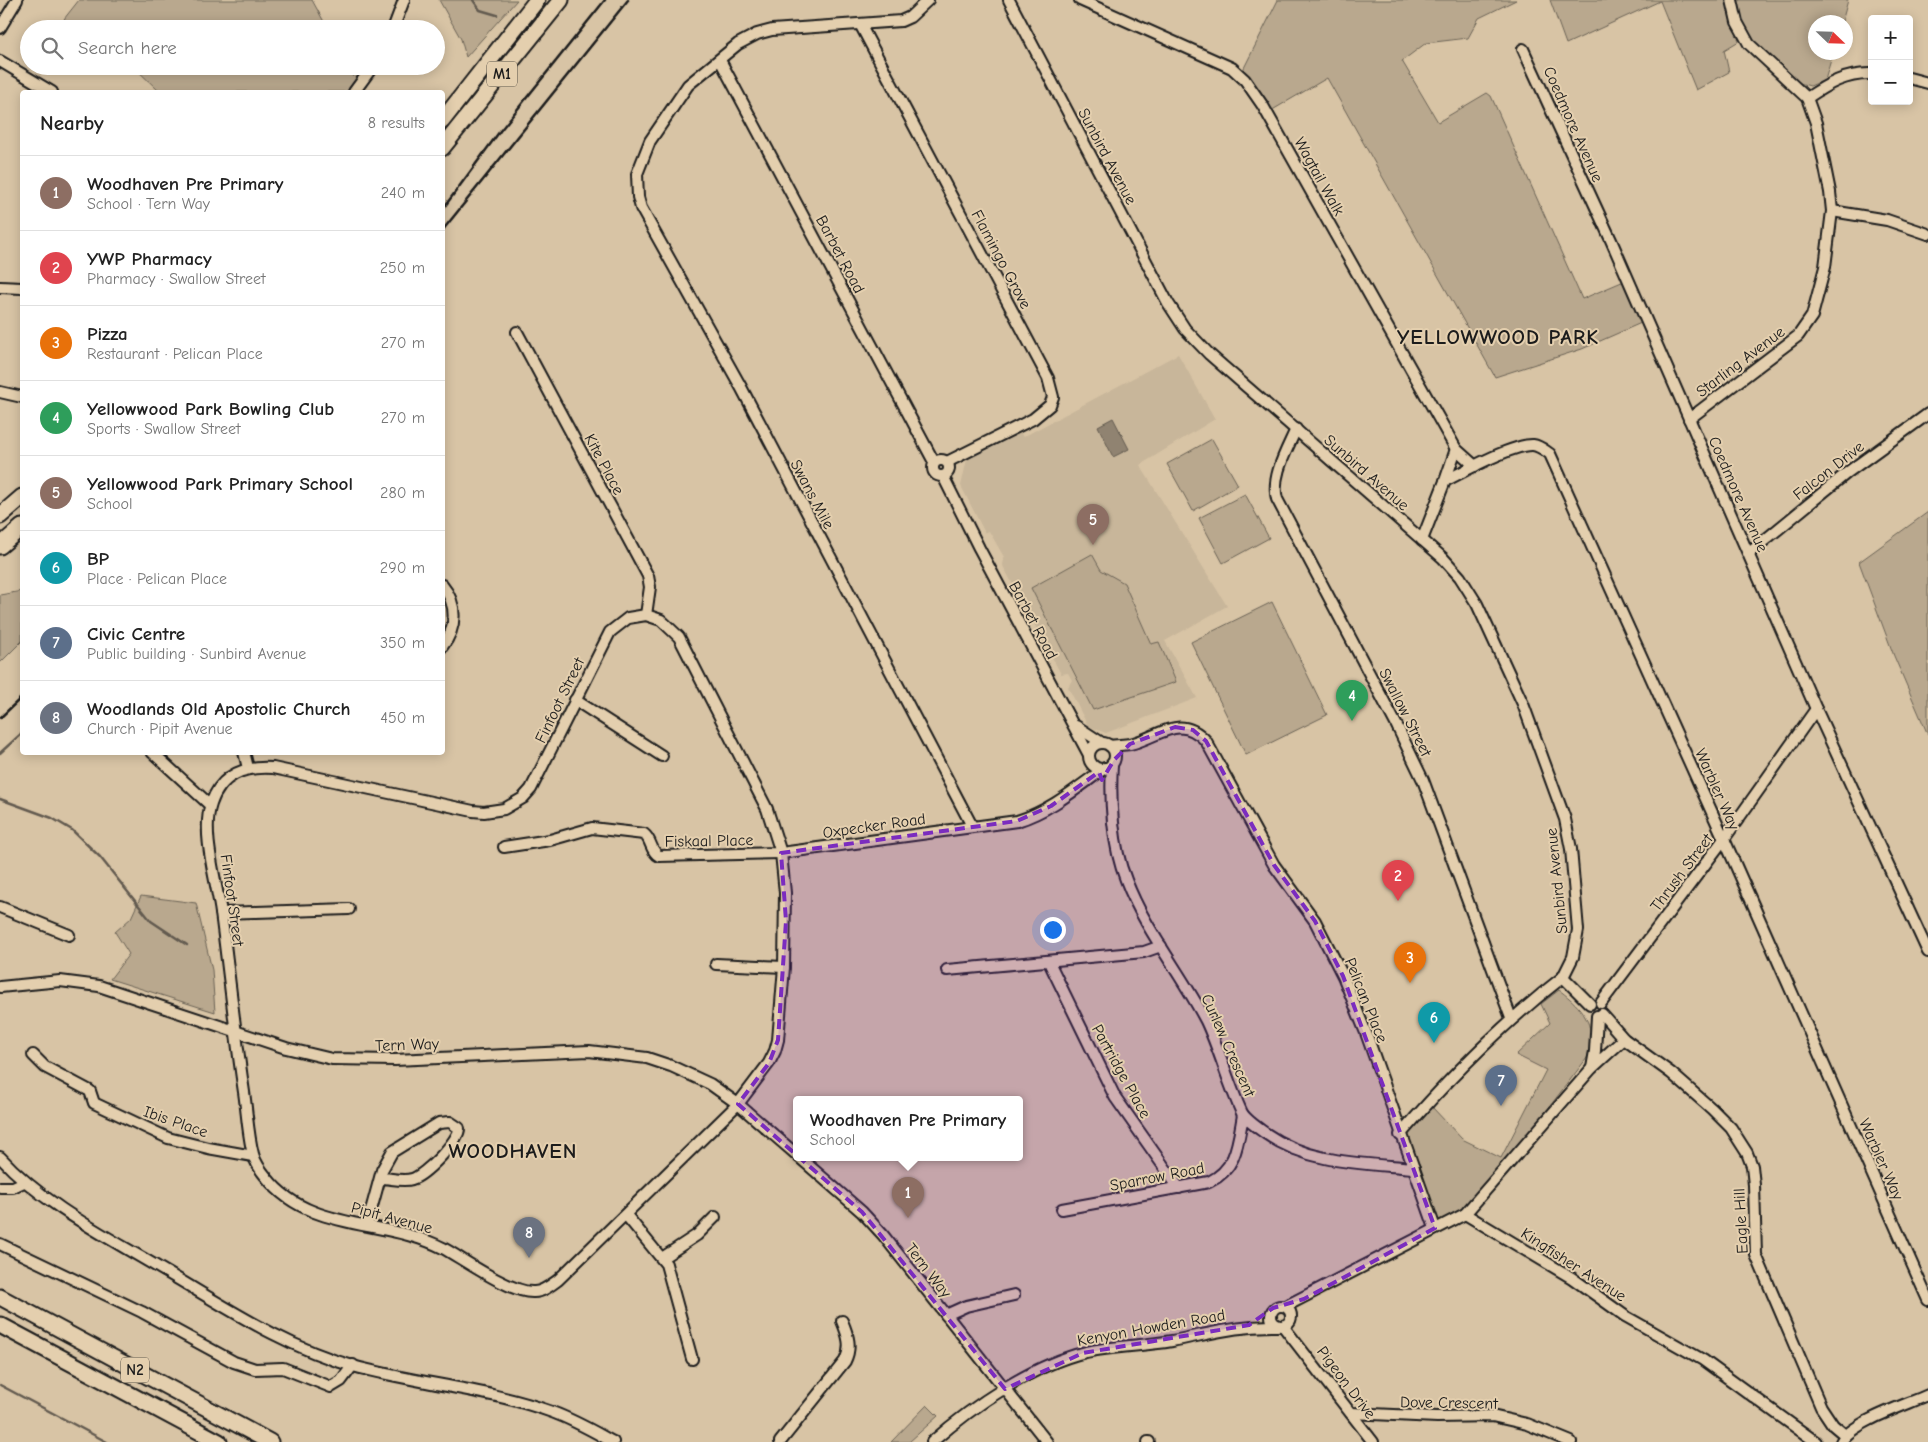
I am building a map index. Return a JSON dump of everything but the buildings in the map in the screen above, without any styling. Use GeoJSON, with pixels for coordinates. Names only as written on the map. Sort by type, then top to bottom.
{"type":"FeatureCollection","features":[{"type":"Feature","properties":{"kind":"highway","name":"M1"},"geometry":{"type":"LineString","coordinates":[[445,117],[538,0]]}},
{"type":"Feature","properties":{"kind":"highway","name":"M1"},"geometry":{"type":"LineString","coordinates":[[445,144],[561,0]]}},
{"type":"Feature","properties":{"kind":"highway"},"geometry":{"type":"LineString","coordinates":[[0,516],[20,499]]}},
{"type":"Feature","properties":{"kind":"highway"},"geometry":{"type":"LineString","coordinates":[[0,546],[20,530]]}},
{"type":"Feature","properties":{"kind":"highway","name":"N2"},"geometry":{"type":"LineString","coordinates":[[0,1297],[270,1442]]}},
{"type":"Feature","properties":{"kind":"highway","name":"N2"},"geometry":{"type":"LineString","coordinates":[[0,1325],[219,1442]]}},
{"type":"Feature","properties":{"kind":"highway"},"geometry":{"type":"LineString","coordinates":[[0,1333],[103,1380]]}},
{"type":"Feature","properties":{"kind":"street"},"geometry":{"type":"LineString","coordinates":[[0,28],[18,0]]}},
{"type":"Feature","properties":{"kind":"street"},"geometry":{"type":"LineString","coordinates":[[396,20],[404,0]]}},
{"type":"Feature","properties":{"kind":"street"},"geometry":{"type":"LineString","coordinates":[[720,60],[738,44],[763,32],[861,26],[901,21],[914,13],[928,0]]}},
{"type":"Feature","properties":{"kind":"street","name":"Sunbird Avenue"},"geometry":{"type":"LineString","coordinates":[[1009,0],[1174,314],[1209,354],[1452,568],[1477,604],[1523,704],[1565,819],[1571,848],[1578,930],[1573,957],[1563,977]]}},
{"type":"Feature","properties":{"kind":"street","name":"Wagtail Walk"},"geometry":{"type":"LineString","coordinates":[[1080,0],[1223,63],[1245,80],[1263,106],[1456,449],[1475,466]]}},
{"type":"Feature","properties":{"kind":"street","name":"Starling Avenue"},"geometry":{"type":"LineString","coordinates":[[1689,419],[1791,342],[1807,325],[1816,305],[1825,267],[1832,211],[1816,124],[1807,98],[1749,44],[1739,28],[1732,0]]}},
{"type":"Feature","properties":{"kind":"street","name":"Flamingo Grove"},"geometry":{"type":"LineString","coordinates":[[861,26],[1043,369],[1052,392],[1050,405],[1033,419],[947,462]]}},
{"type":"Feature","properties":{"kind":"street","name":"Coedmore Avenue"},"geometry":{"type":"LineString","coordinates":[[1523,48],[1559,124],[1816,709],[1928,952]]}},
{"type":"Feature","properties":{"kind":"street","name":"Swans Mile"},"geometry":{"type":"LineString","coordinates":[[720,60],[688,85],[650,141],[637,174],[638,197],[641,208],[741,387],[972,826]]}},
{"type":"Feature","properties":{"kind":"street","name":"Barbet Road"},"geometry":{"type":"LineString","coordinates":[[720,60],[934,462]]}},
{"type":"Feature","properties":{"kind":"street"},"geometry":{"type":"LineString","coordinates":[[0,61],[20,73]]}},
{"type":"Feature","properties":{"kind":"street"},"geometry":{"type":"LineString","coordinates":[[1807,98],[1837,80],[1868,74]]}},
{"type":"Feature","properties":{"kind":"street"},"geometry":{"type":"LineString","coordinates":[[23,75],[49,90]]}},
{"type":"Feature","properties":{"kind":"street"},"geometry":{"type":"LineString","coordinates":[[355,90],[366,75]]}},
{"type":"Feature","properties":{"kind":"street"},"geometry":{"type":"LineString","coordinates":[[1913,79],[1928,83]]}},
{"type":"Feature","properties":{"kind":"street"},"geometry":{"type":"LineString","coordinates":[[1832,211],[1899,223],[1928,234]]}},
{"type":"Feature","properties":{"kind":"street"},"geometry":{"type":"LineString","coordinates":[[0,287],[20,288]]}},
{"type":"Feature","properties":{"kind":"street","name":"Kite Place"},"geometry":{"type":"LineString","coordinates":[[517,332],[648,576],[650,587],[646,615]]}},
{"type":"Feature","properties":{"kind":"street"},"geometry":{"type":"LineString","coordinates":[[0,392],[20,397]]}},
{"type":"Feature","properties":{"kind":"street","name":"Falcon Drive"},"geometry":{"type":"LineString","coordinates":[[1749,553],[1848,472],[1928,414]]}},
{"type":"Feature","properties":{"kind":"street","name":"Swallow Street"},"geometry":{"type":"LineString","coordinates":[[1296,429],[1276,478],[1275,491],[1279,507],[1397,726],[1423,780],[1511,1018]]}},
{"type":"Feature","properties":{"kind":"street","name":"Warbler Way"},"geometry":{"type":"LineString","coordinates":[[1445,481],[1523,446],[1538,446],[1550,454],[1928,1300]]}},
{"type":"Feature","properties":{"kind":"street"},"geometry":{"type":"LineString","coordinates":[[1422,540],[1456,449]]}},
{"type":"Feature","properties":{"kind":"street"},"geometry":{"type":"LineString","coordinates":[[939,459],[947,462],[948,470],[943,476],[934,473],[932,468],[934,462],[939,459]]}},
{"type":"Feature","properties":{"kind":"street","name":"Barbet Road"},"geometry":{"type":"LineString","coordinates":[[943,476],[1089,755],[1103,766]]}},
{"type":"Feature","properties":{"kind":"street"},"geometry":{"type":"LineString","coordinates":[[445,590],[452,600],[454,615],[452,631],[445,642]]}},
{"type":"Feature","properties":{"kind":"street"},"geometry":{"type":"LineString","coordinates":[[646,615],[661,620],[679,638],[767,809],[781,853],[786,893],[784,967],[778,1040],[769,1063],[738,1104]]}},
{"type":"Feature","properties":{"kind":"street","name":"Finfoot Street"},"geometry":{"type":"LineString","coordinates":[[234,1029],[221,913],[209,836],[210,805],[224,780],[248,768],[273,768],[473,811],[494,811],[514,804],[531,788],[603,642],[614,627],[634,616],[646,615]]}},
{"type":"Feature","properties":{"kind":"street"},"geometry":{"type":"LineString","coordinates":[[575,700],[662,756]]}},
{"type":"Feature","properties":{"kind":"street","name":"Thrush Street"},"geometry":{"type":"LineString","coordinates":[[1601,1003],[1724,840],[1816,709]]}},
{"type":"Feature","properties":{"kind":"street","name":"Barbet Road"},"geometry":{"type":"LineString","coordinates":[[1074,724],[1106,744]]}},
{"type":"Feature","properties":{"kind":"street","name":"Pelican Place"},"geometry":{"type":"LineString","coordinates":[[1130,744],[1175,727],[1184,727],[1200,734],[1215,754],[1274,865],[1315,921],[1343,976],[1366,1033],[1400,1136],[1414,1168],[1435,1228]]}},
{"type":"Feature","properties":{"kind":"street"},"geometry":{"type":"LineString","coordinates":[[1103,766],[1114,752],[1106,744]]}},
{"type":"Feature","properties":{"kind":"street"},"geometry":{"type":"LineString","coordinates":[[1089,755],[1095,745],[1130,744]]}},
{"type":"Feature","properties":{"kind":"street"},"geometry":{"type":"LineString","coordinates":[[1103,766],[1130,744]]}},
{"type":"Feature","properties":{"kind":"street"},"geometry":{"type":"LineString","coordinates":[[155,755],[210,805]]}},
{"type":"Feature","properties":{"kind":"street"},"geometry":{"type":"LineString","coordinates":[[245,755],[248,768]]}},
{"type":"Feature","properties":{"kind":"street","name":"Oxpecker Road"},"geometry":{"type":"LineString","coordinates":[[781,853],[1017,821],[1032,816],[1083,784],[1103,766]]}},
{"type":"Feature","properties":{"kind":"street","name":"Curlew Crescent"},"geometry":{"type":"LineString","coordinates":[[1103,766],[1110,792]]}},
{"type":"Feature","properties":{"kind":"street","name":"Curlew Crescent"},"geometry":{"type":"LineString","coordinates":[[1103,766],[1110,792],[1119,854],[1125,879],[1161,946],[1206,1022],[1243,1115],[1273,1138],[1309,1155],[1330,1160],[1414,1168]]}},
{"type":"Feature","properties":{"kind":"street","name":"Fiskaal Place"},"geometry":{"type":"LineString","coordinates":[[504,847],[550,840],[592,828],[644,834],[650,841],[654,852],[659,856],[781,853]]}},
{"type":"Feature","properties":{"kind":"street"},"geometry":{"type":"LineString","coordinates":[[0,907],[69,935]]}},
{"type":"Feature","properties":{"kind":"street"},"geometry":{"type":"LineString","coordinates":[[221,913],[349,909]]}},
{"type":"Feature","properties":{"kind":"street"},"geometry":{"type":"LineString","coordinates":[[948,970],[1144,952],[1161,946]]}},
{"type":"Feature","properties":{"kind":"street","name":"Partridge Place"},"geometry":{"type":"LineString","coordinates":[[1049,962],[1115,1097],[1179,1188]]}},
{"type":"Feature","properties":{"kind":"street"},"geometry":{"type":"LineString","coordinates":[[716,964],[784,967]]}},
{"type":"Feature","properties":{"kind":"street"},"geometry":{"type":"LineString","coordinates":[[1400,1136],[1440,1089],[1511,1018],[1563,977],[1590,1004]]}},
{"type":"Feature","properties":{"kind":"street","name":"Tern Way"},"geometry":{"type":"LineString","coordinates":[[0,987],[23,983],[78,982],[125,994],[313,1056],[347,1061],[589,1051],[648,1058],[691,1074],[738,1104],[793,1152]]}},
{"type":"Feature","properties":{"kind":"street"},"geometry":{"type":"LineString","coordinates":[[1590,1004],[1596,1001],[1601,1003],[1604,1008],[1599,1015],[1592,1068]]}},
{"type":"Feature","properties":{"kind":"street"},"geometry":{"type":"LineString","coordinates":[[1285,1323],[1271,1320],[1271,1313],[1275,1307],[1286,1306],[1304,1299],[1435,1228],[1465,1214],[1592,1068],[1624,1039],[1599,1015],[1589,1012],[1590,1004]]}},
{"type":"Feature","properties":{"kind":"street","name":"Pipit Avenue"},"geometry":{"type":"LineString","coordinates":[[234,1029],[253,1156],[274,1186],[300,1206],[315,1213],[427,1241],[511,1287],[534,1292],[544,1289],[558,1280],[738,1104]]}},
{"type":"Feature","properties":{"kind":"street","name":"Eagle Hill"},"geometry":{"type":"LineString","coordinates":[[1624,1039],[1671,1073],[1712,1109],[1730,1128],[1747,1153],[1752,1166],[1754,1185],[1756,1255],[1821,1407],[1843,1439]]}},
{"type":"Feature","properties":{"kind":"street","name":"Ibis Place"},"geometry":{"type":"LineString","coordinates":[[32,1055],[45,1067],[90,1090],[94,1103],[168,1138],[253,1156]]}},
{"type":"Feature","properties":{"kind":"street","name":"Sparrow Road"},"geometry":{"type":"LineString","coordinates":[[1062,1209],[1209,1182],[1225,1172],[1236,1152],[1243,1115]]}},
{"type":"Feature","properties":{"kind":"street"},"geometry":{"type":"LineString","coordinates":[[367,1225],[381,1178],[388,1158],[398,1148],[440,1124],[450,1122],[459,1128],[457,1138],[417,1177],[408,1180],[381,1178]]}},
{"type":"Feature","properties":{"kind":"street"},"geometry":{"type":"LineString","coordinates":[[0,1157],[24,1182],[64,1210],[250,1321],[308,1350],[352,1365],[499,1396],[534,1406],[579,1423],[613,1442]]}},
{"type":"Feature","properties":{"kind":"street","name":"Tern Way"},"geometry":{"type":"LineString","coordinates":[[804,1161],[862,1212],[883,1235],[1048,1442]]}},
{"type":"Feature","properties":{"kind":"street"},"geometry":{"type":"LineString","coordinates":[[0,1186],[13,1187],[24,1182]]}},
{"type":"Feature","properties":{"kind":"street","name":"Kingfisher Avenue"},"geometry":{"type":"LineString","coordinates":[[1465,1214],[1572,1278],[1625,1316],[1703,1360],[1816,1442]]}},
{"type":"Feature","properties":{"kind":"street"},"geometry":{"type":"LineString","coordinates":[[626,1215],[662,1258],[671,1278],[692,1359]]}},
{"type":"Feature","properties":{"kind":"street"},"geometry":{"type":"LineString","coordinates":[[662,1258],[697,1235],[715,1216]]}},
{"type":"Feature","properties":{"kind":"street"},"geometry":{"type":"LineString","coordinates":[[0,1244],[142,1312],[244,1366],[264,1369],[283,1368],[331,1387],[341,1381],[352,1365]]}},
{"type":"Feature","properties":{"kind":"street"},"geometry":{"type":"LineString","coordinates":[[946,1315],[966,1306],[1014,1295]]}},
{"type":"Feature","properties":{"kind":"street"},"geometry":{"type":"LineString","coordinates":[[1285,1323],[1304,1299]]}},
{"type":"Feature","properties":{"kind":"street"},"geometry":{"type":"LineString","coordinates":[[1285,1323],[1291,1312],[1286,1306]]}},
{"type":"Feature","properties":{"kind":"street","name":"Kenyon Howden Road"},"geometry":{"type":"LineString","coordinates":[[1249,1325],[1271,1313]]}},
{"type":"Feature","properties":{"kind":"street"},"geometry":{"type":"LineString","coordinates":[[780,1442],[845,1361],[849,1348],[849,1338],[842,1321]]}},
{"type":"Feature","properties":{"kind":"street","name":"Kenyon Howden Road"},"geometry":{"type":"LineString","coordinates":[[932,1442],[976,1408],[1005,1389],[1036,1372],[1084,1353],[1173,1340],[1249,1325],[1285,1323]]}},
{"type":"Feature","properties":{"kind":"street","name":"Pigeon Drive"},"geometry":{"type":"LineString","coordinates":[[1285,1323],[1296,1341],[1373,1442]]}},
{"type":"Feature","properties":{"kind":"street"},"geometry":{"type":"LineString","coordinates":[[1843,1439],[1860,1425],[1928,1395]]}},
{"type":"Feature","properties":{"kind":"street","name":"Dove Crescent"},"geometry":{"type":"LineString","coordinates":[[1351,1413],[1437,1417],[1492,1416],[1527,1424],[1571,1442]]}},
{"type":"Feature","properties":{"kind":"highlighted area"},"geometry":{"type":"Polygon","coordinates":[[[1175,727],[1193,730],[1206,741],[1274,865],[1315,921],[1343,976],[1435,1228],[1304,1299],[1273,1308],[1249,1325],[1083,1353],[1005,1389],[862,1212],[738,1104],[769,1063],[778,1040],[786,921],[781,853],[1017,821],[1051,806],[1099,772],[1102,780],[1114,760],[1130,744],[1175,727]]]}},
{"type":"Feature","properties":{"kind":"shaded area"},"geometry":{"type":"Polygon","coordinates":[[[79,0],[312,0],[323,20],[66,20],[64,19],[79,0]]]}},
{"type":"Feature","properties":{"kind":"shaded area"},"geometry":{"type":"Polygon","coordinates":[[[439,0],[517,0],[466,57],[461,39],[439,0]]]}},
{"type":"Feature","properties":{"kind":"shaded area"},"geometry":{"type":"Polygon","coordinates":[[[1278,0],[1516,0],[1479,18],[1468,38],[1426,43],[1402,61],[1438,122],[1487,93],[1491,96],[1582,299],[1624,281],[1641,323],[1582,349],[1495,377],[1327,78],[1269,112],[1242,72],[1278,0]]]}},
{"type":"Feature","properties":{"kind":"shaded area"},"geometry":{"type":"Polygon","coordinates":[[[1550,0],[1727,0],[1739,41],[1724,50],[1729,72],[1696,90],[1660,1],[1566,44],[1550,0]]]}},
{"type":"Feature","properties":{"kind":"shaded area"},"geometry":{"type":"Polygon","coordinates":[[[1735,0],[1848,0],[1844,15],[1808,15],[1808,60],[1831,60],[1825,80],[1810,86],[1796,82],[1746,34],[1735,0]]]}},
{"type":"Feature","properties":{"kind":"shaded area"},"geometry":{"type":"Polygon","coordinates":[[[142,75],[352,75],[353,77],[354,75],[365,75],[354,90],[158,90],[142,75]]]}},
{"type":"Feature","properties":{"kind":"shaded area"},"geometry":{"type":"Polygon","coordinates":[[[1178,354],[1215,419],[1140,465],[1227,606],[1165,641],[1197,698],[1106,733],[1088,726],[1068,687],[1072,680],[1068,673],[1061,674],[1003,566],[1004,557],[989,531],[985,533],[961,486],[967,459],[1020,432],[1023,437],[1178,354]]]}},
{"type":"Feature","properties":{"kind":"shaded area"},"geometry":{"type":"Polygon","coordinates":[[[1113,418],[1129,449],[1113,457],[1098,426],[1113,418]]]}},
{"type":"Feature","properties":{"kind":"shaded area"},"geometry":{"type":"Polygon","coordinates":[[[1212,439],[1238,485],[1193,511],[1167,464],[1212,439]]]}},
{"type":"Feature","properties":{"kind":"shaded area"},"geometry":{"type":"Polygon","coordinates":[[[1245,494],[1269,538],[1223,563],[1199,518],[1245,494]]]}},
{"type":"Feature","properties":{"kind":"shaded area"},"geometry":{"type":"Polygon","coordinates":[[[1928,512],[1928,735],[1894,656],[1859,562],[1928,512]]]}},
{"type":"Feature","properties":{"kind":"shaded area"},"geometry":{"type":"Polygon","coordinates":[[[1092,554],[1101,570],[1124,583],[1151,644],[1159,642],[1176,682],[1093,710],[1031,588],[1092,554]]]}},
{"type":"Feature","properties":{"kind":"shaded area"},"geometry":{"type":"Polygon","coordinates":[[[20,591],[20,643],[0,663],[0,595],[20,591]]]}},
{"type":"Feature","properties":{"kind":"shaded area"},"geometry":{"type":"Polygon","coordinates":[[[1272,602],[1327,715],[1246,755],[1191,642],[1272,602]]]}},
{"type":"Feature","properties":{"kind":"shaded area"},"geometry":{"type":"Polygon","coordinates":[[[141,896],[196,903],[212,970],[215,1012],[110,979],[129,954],[115,932],[131,918],[141,896]]]}},
{"type":"Feature","properties":{"kind":"shaded area"},"geometry":{"type":"Polygon","coordinates":[[[1559,990],[1584,1015],[1590,1028],[1591,1038],[1587,1058],[1469,1211],[1439,1224],[1405,1132],[1432,1107],[1462,1139],[1501,1158],[1546,1070],[1516,1055],[1550,1023],[1541,1004],[1559,990]]]}},
{"type":"Feature","properties":{"kind":"shaded area"},"geometry":{"type":"Polygon","coordinates":[[[927,1405],[938,1416],[909,1442],[891,1442],[927,1405]]]}},
{"type":"Feature","properties":{"kind":"waterway"},"geometry":{"type":"LineString","coordinates":[[473,0],[480,10],[497,15]]}},
{"type":"Feature","properties":{"kind":"waterway"},"geometry":{"type":"LineString","coordinates":[[0,753],[20,735]]}},
{"type":"Feature","properties":{"kind":"waterway"},"geometry":{"type":"LineString","coordinates":[[0,799],[52,818],[72,830],[100,857],[151,921],[187,945]]}},
{"type":"Feature","properties":{"kind":"waterway"},"geometry":{"type":"LineString","coordinates":[[0,1385],[107,1442]]}},
{"type":"Feature","properties":{"kind":"railway"},"geometry":{"type":"LineString","coordinates":[[445,206],[500,131],[605,0]]}},
{"type":"Feature","properties":{"kind":"railway"},"geometry":{"type":"LineString","coordinates":[[445,227],[628,0]]}},
{"type":"Feature","properties":{"kind":"railway"},"geometry":{"type":"LineString","coordinates":[[0,718],[20,699]]}},
{"type":"Feature","properties":{"kind":"place","name":"Yellowwood Park Primary School"},"geometry":{"type":"Point","coordinates":[1093,545]}},
{"type":"Feature","properties":{"kind":"place","name":"Yellowwood Park Bowling Club"},"geometry":{"type":"Point","coordinates":[1352,721]}},
{"type":"Feature","properties":{"kind":"place","name":"YWP Pharmacy"},"geometry":{"type":"Point","coordinates":[1398,901]}},
{"type":"Feature","properties":{"kind":"place","name":"Pizza"},"geometry":{"type":"Point","coordinates":[1410,983]}},
{"type":"Feature","properties":{"kind":"place","name":"BP"},"geometry":{"type":"Point","coordinates":[1434,1043]}},
{"type":"Feature","properties":{"kind":"place","name":"Civic Centre"},"geometry":{"type":"Point","coordinates":[1501,1106]}},
{"type":"Feature","properties":{"kind":"place","name":"Woodhaven Pre Primary"},"geometry":{"type":"Point","coordinates":[908,1218]}},
{"type":"Feature","properties":{"kind":"place","name":"Woodlands Old Apostolic Church"},"geometry":{"type":"Point","coordinates":[529,1258]}},
{"type":"Feature","properties":{"kind":"district","name":"YELLOWWOOD PARK"},"geometry":{"type":"Point","coordinates":[1498,337]}},
{"type":"Feature","properties":{"kind":"district","name":"WOODHAVEN"},"geometry":{"type":"Point","coordinates":[513,1151]}}]}
